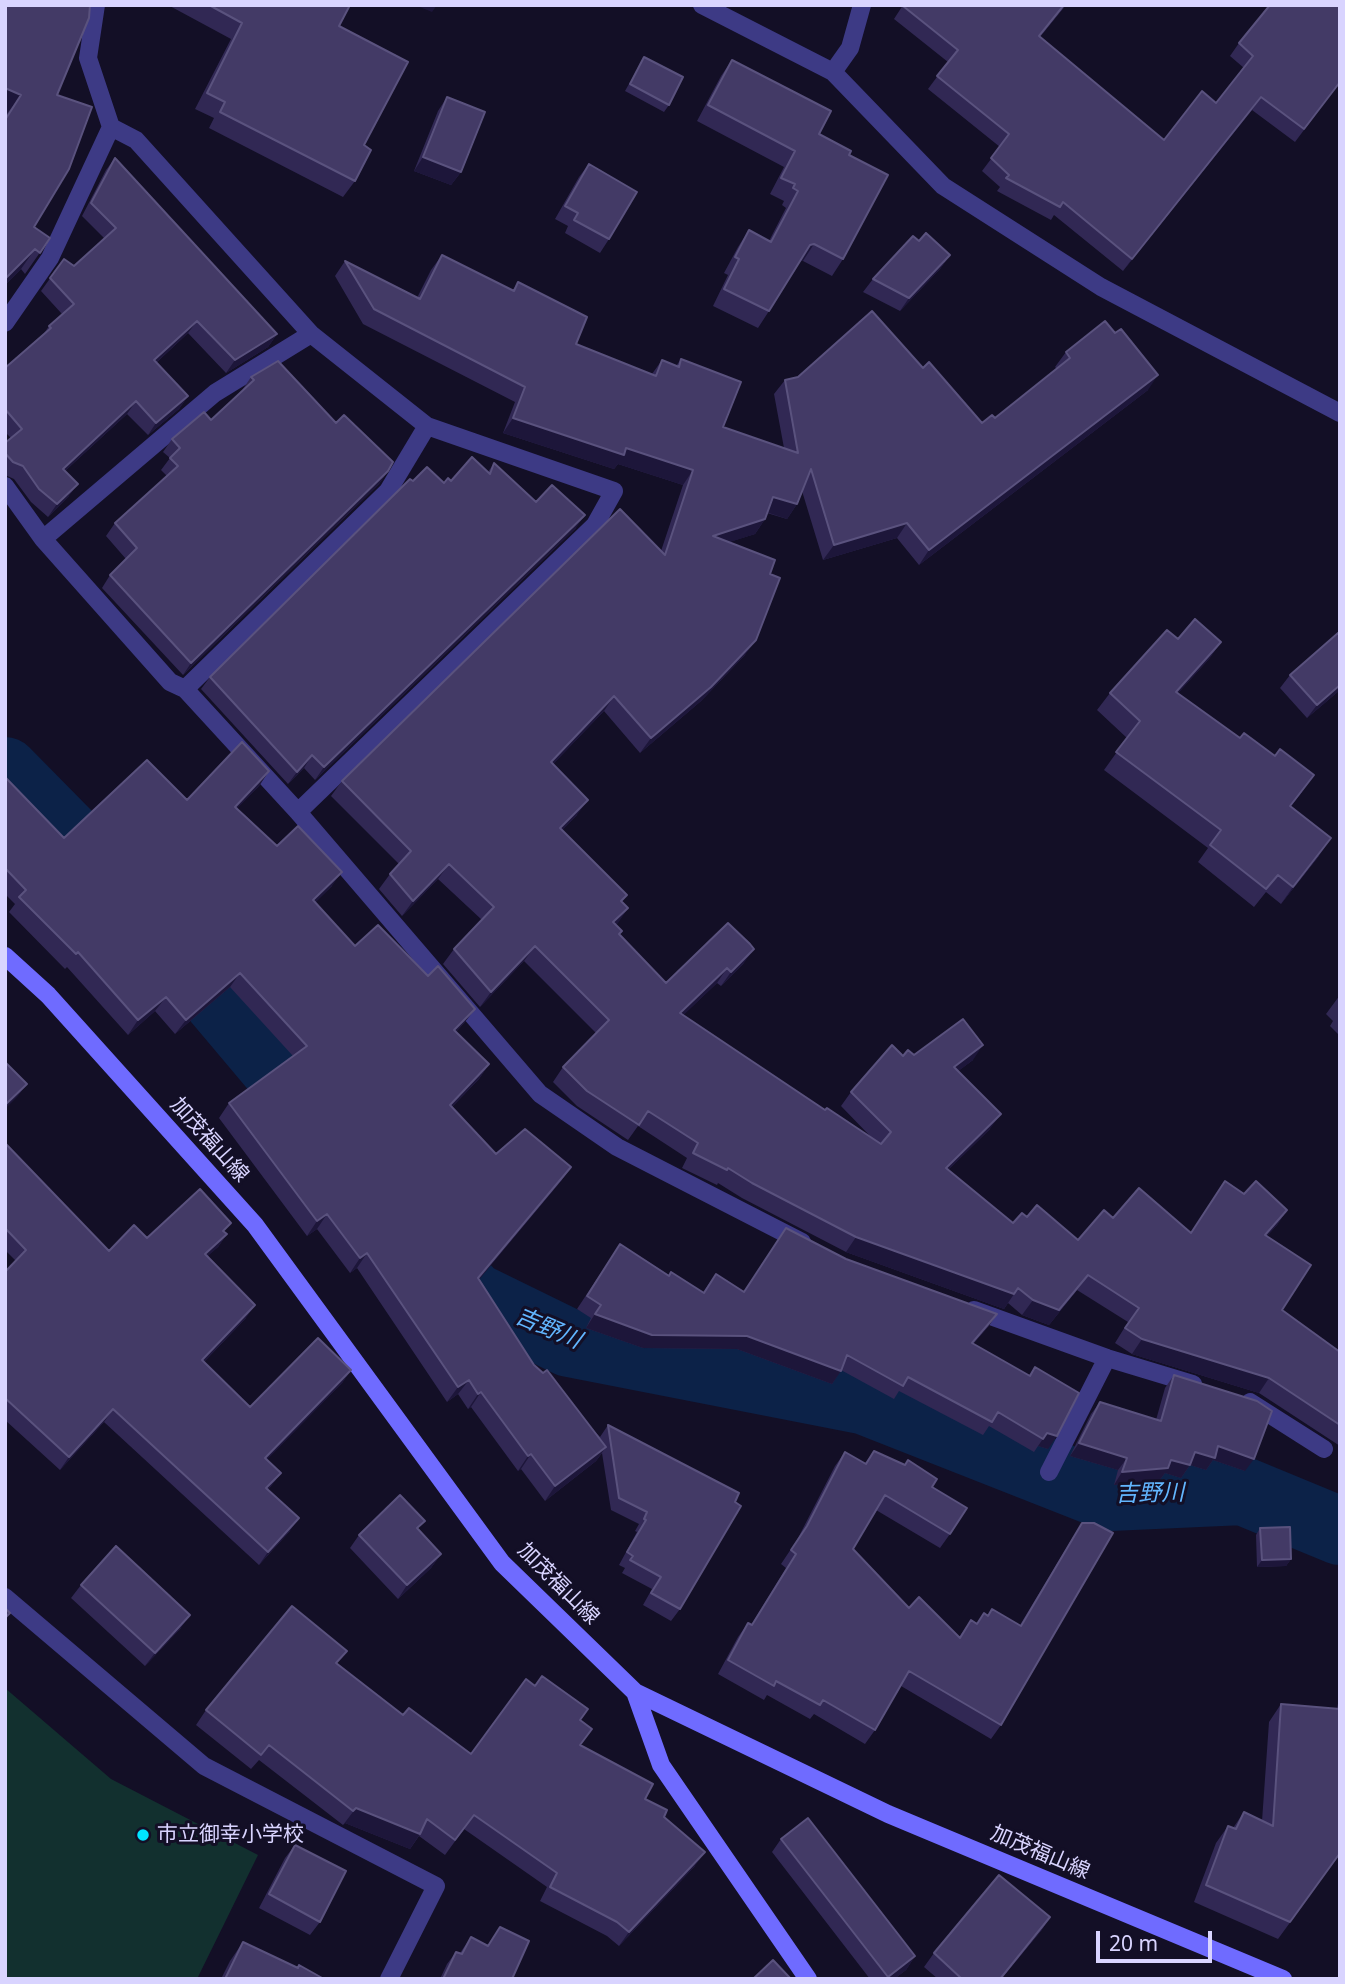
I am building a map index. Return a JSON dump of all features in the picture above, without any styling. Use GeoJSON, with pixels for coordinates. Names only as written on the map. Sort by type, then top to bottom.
{"type":"FeatureCollection","features":[{"type":"Feature","properties":{"kind":"main road","name":"加茂福山線"},"geometry":{"type":"LineString","coordinates":[[5,956],[48,995],[255,1225],[502,1563],[635,1692],[888,1814],[1283,1979]]}},
{"type":"Feature","properties":{"kind":"main road"},"geometry":{"type":"LineString","coordinates":[[635,1692],[661,1765],[808,1979]]}},
{"type":"Feature","properties":{"kind":"street"},"geometry":{"type":"LineString","coordinates":[[5,323],[50,258],[111,127],[88,58],[96,5]]}},
{"type":"Feature","properties":{"kind":"street"},"geometry":{"type":"LineString","coordinates":[[702,5],[833,72],[943,186],[1101,286],[1340,413]]}},
{"type":"Feature","properties":{"kind":"street"},"geometry":{"type":"LineString","coordinates":[[833,72],[850,48],[862,5]]}},
{"type":"Feature","properties":{"kind":"street"},"geometry":{"type":"LineString","coordinates":[[111,127],[136,140],[311,334],[427,426],[614,491],[595,525],[298,812]]}},
{"type":"Feature","properties":{"kind":"street"},"geometry":{"type":"LineString","coordinates":[[43,539],[215,393],[311,334]]}},
{"type":"Feature","properties":{"kind":"street"},"geometry":{"type":"LineString","coordinates":[[185,689],[388,491],[427,426]]}},
{"type":"Feature","properties":{"kind":"street"},"geometry":{"type":"LineString","coordinates":[[5,486],[43,539],[170,682],[185,689],[298,812],[540,1094],[617,1147],[818,1250]]}},
{"type":"Feature","properties":{"kind":"street"},"geometry":{"type":"LineString","coordinates":[[955,1303],[1107,1358],[1253,1403],[1324,1449]]}},
{"type":"Feature","properties":{"kind":"street"},"geometry":{"type":"LineString","coordinates":[[1049,1472],[1107,1358]]}},
{"type":"Feature","properties":{"kind":"street"},"geometry":{"type":"LineString","coordinates":[[5,1597],[204,1766],[436,1886],[389,1979]]}},
{"type":"Feature","properties":{"kind":"green space"},"geometry":{"type":"Polygon","coordinates":[[[5,1688],[111,1779],[258,1855],[197,1979],[5,1979],[5,1688]]]}},
{"type":"Feature","properties":{"kind":"building"},"geometry":{"type":"Polygon","coordinates":[[[5,5],[90,5],[89,18],[57,95],[92,107],[69,169],[34,227],[50,238],[40,253],[35,249],[5,279],[5,120],[21,95],[5,88],[5,5]]]}},
{"type":"Feature","properties":{"kind":"building"},"geometry":{"type":"Polygon","coordinates":[[[209,5],[350,5],[339,26],[408,62],[364,145],[371,150],[355,181],[220,112],[225,102],[207,93],[242,23],[209,5]]]}},
{"type":"Feature","properties":{"kind":"building"},"geometry":{"type":"Polygon","coordinates":[[[903,5],[1064,5],[1039,36],[1164,140],[1202,91],[1216,103],[1253,56],[1239,43],[1270,5],[1340,5],[1340,82],[1304,129],[1261,97],[1132,259],[1063,202],[1060,207],[1006,178],[1009,175],[991,158],[1009,134],[937,76],[958,50],[903,5]]]}},
{"type":"Feature","properties":{"kind":"building"},"geometry":{"type":"Polygon","coordinates":[[[644,57],[683,77],[669,105],[630,84],[644,57]]]}},
{"type":"Feature","properties":{"kind":"building"},"geometry":{"type":"Polygon","coordinates":[[[732,60],[831,111],[819,134],[851,151],[849,155],[888,175],[843,259],[814,244],[810,245],[769,311],[724,289],[739,259],[735,257],[749,230],[771,242],[798,191],[793,188],[795,184],[781,178],[795,151],[708,105],[732,60]]]}},
{"type":"Feature","properties":{"kind":"building"},"geometry":{"type":"Polygon","coordinates":[[[447,97],[485,112],[461,172],[423,157],[447,97]]]}},
{"type":"Feature","properties":{"kind":"building"},"geometry":{"type":"Polygon","coordinates":[[[115,158],[277,334],[235,360],[197,321],[154,360],[188,396],[156,423],[136,401],[63,469],[78,484],[57,504],[39,489],[23,466],[13,462],[5,453],[5,443],[22,429],[5,409],[5,368],[74,304],[50,278],[64,259],[74,266],[116,228],[91,203],[115,158]]]}},
{"type":"Feature","properties":{"kind":"building"},"geometry":{"type":"Polygon","coordinates":[[[589,164],[637,192],[609,239],[574,220],[578,213],[565,206],[589,164]]]}},
{"type":"Feature","properties":{"kind":"building"},"geometry":{"type":"Polygon","coordinates":[[[926,233],[950,255],[909,298],[873,279],[913,236],[919,241],[926,233]]]}},
{"type":"Feature","properties":{"kind":"building"},"geometry":{"type":"Polygon","coordinates":[[[442,255],[514,291],[518,282],[587,317],[576,344],[656,376],[662,360],[679,367],[681,359],[741,382],[723,427],[798,453],[785,380],[798,377],[872,311],[923,368],[929,362],[982,423],[992,415],[995,418],[1070,358],[1066,352],[1105,321],[1115,333],[1121,329],[1158,375],[929,550],[907,523],[834,545],[811,469],[797,504],[773,497],[765,519],[713,536],[775,560],[770,574],[780,578],[756,640],[711,687],[651,738],[614,696],[551,762],[588,800],[560,828],[627,895],[621,901],[628,908],[613,922],[622,931],[619,934],[666,983],[728,923],[750,944],[754,949],[731,972],[727,968],[680,1013],[881,1144],[891,1132],[851,1092],[892,1045],[903,1056],[908,1050],[914,1055],[963,1019],[983,1045],[954,1067],[1001,1114],[946,1168],[1013,1223],[1022,1213],[1027,1217],[1037,1205],[1078,1240],[1104,1210],[1113,1218],[1139,1188],[1191,1233],[1225,1181],[1244,1194],[1256,1181],[1287,1210],[1265,1235],[1311,1265],[1282,1310],[1340,1352],[1340,1425],[1269,1378],[1142,1339],[1125,1328],[1139,1308],[1088,1275],[1059,1310],[1033,1300],[1018,1288],[1014,1294],[856,1237],[728,1168],[727,1170],[693,1153],[698,1143],[648,1111],[639,1125],[587,1091],[563,1067],[609,1020],[535,946],[491,992],[454,949],[494,907],[449,864],[413,901],[390,874],[411,851],[342,781],[620,509],[665,555],[693,470],[626,448],[624,455],[513,418],[525,387],[374,309],[345,261],[420,299],[442,255]]]}},
{"type":"Feature","properties":{"kind":"building"},"geometry":{"type":"Polygon","coordinates":[[[278,361],[336,423],[344,415],[393,462],[388,471],[191,663],[110,575],[137,548],[115,523],[178,466],[170,458],[180,448],[172,439],[204,412],[211,420],[254,380],[251,377],[278,361]]]}},
{"type":"Feature","properties":{"kind":"building"},"geometry":{"type":"Polygon","coordinates":[[[472,457],[490,474],[494,463],[536,502],[552,485],[585,515],[324,767],[312,755],[297,772],[210,677],[410,479],[413,481],[427,467],[444,483],[448,478],[451,481],[472,457]]]}},
{"type":"Feature","properties":{"kind":"building"},"geometry":{"type":"Polygon","coordinates":[[[1195,619],[1221,642],[1176,692],[1240,738],[1244,733],[1275,756],[1280,749],[1314,775],[1290,806],[1331,838],[1293,887],[1278,875],[1266,889],[1210,845],[1221,830],[1116,752],[1140,721],[1110,693],[1167,630],[1178,639],[1195,619]]]}},
{"type":"Feature","properties":{"kind":"building"},"geometry":{"type":"Polygon","coordinates":[[[1338,633],[1340,685],[1317,705],[1290,675],[1338,633]]]}},
{"type":"Feature","properties":{"kind":"building"},"geometry":{"type":"Polygon","coordinates":[[[242,742],[269,771],[235,807],[277,846],[298,826],[342,872],[313,900],[355,946],[378,925],[428,976],[438,966],[475,1009],[454,1030],[489,1064],[450,1105],[496,1154],[525,1129],[571,1167],[478,1278],[534,1365],[543,1373],[547,1370],[606,1447],[555,1486],[531,1454],[528,1456],[481,1392],[478,1394],[469,1380],[458,1387],[367,1253],[360,1258],[327,1214],[317,1221],[229,1103],[307,1046],[240,973],[186,1020],[166,997],[138,1020],[78,952],[76,954],[19,897],[26,890],[5,868],[5,777],[64,838],[147,760],[187,800],[242,742]]]}},
{"type":"Feature","properties":{"kind":"building"},"geometry":{"type":"Polygon","coordinates":[[[5,1062],[27,1084],[5,1105],[5,1062]]]}},
{"type":"Feature","properties":{"kind":"building"},"geometry":{"type":"Polygon","coordinates":[[[5,1143],[109,1251],[134,1225],[147,1238],[200,1189],[231,1223],[223,1231],[227,1234],[205,1254],[255,1305],[202,1360],[250,1407],[318,1338],[351,1370],[265,1458],[281,1473],[266,1488],[299,1518],[268,1552],[113,1409],[69,1457],[5,1398],[5,1272],[26,1250],[5,1228],[5,1143]]]}},
{"type":"Feature","properties":{"kind":"building"},"geometry":{"type":"Polygon","coordinates":[[[786,1228],[846,1259],[997,1314],[972,1343],[1030,1376],[1035,1367],[1079,1393],[1057,1436],[1047,1433],[1043,1439],[998,1412],[992,1422],[908,1377],[903,1386],[847,1355],[841,1371],[747,1336],[652,1335],[595,1314],[601,1305],[587,1296],[620,1244],[669,1276],[671,1272],[704,1293],[716,1274],[744,1292],[786,1228]]]}},
{"type":"Feature","properties":{"kind":"building"},"geometry":{"type":"Polygon","coordinates":[[[1174,1375],[1257,1401],[1272,1411],[1254,1459],[1218,1446],[1215,1458],[1195,1452],[1190,1465],[1171,1460],[1168,1468],[1122,1472],[1127,1458],[1079,1443],[1100,1402],[1161,1421],[1174,1375]]]}},
{"type":"Feature","properties":{"kind":"building"},"geometry":{"type":"Polygon","coordinates":[[[608,1425],[739,1493],[735,1502],[741,1506],[680,1609],[651,1593],[661,1577],[630,1560],[633,1556],[627,1552],[646,1520],[644,1519],[647,1512],[619,1498],[608,1425]]]}},
{"type":"Feature","properties":{"kind":"building"},"geometry":{"type":"Polygon","coordinates":[[[874,1451],[905,1465],[908,1460],[937,1479],[932,1487],[967,1508],[950,1534],[885,1495],[853,1549],[909,1608],[919,1597],[960,1638],[971,1620],[977,1624],[984,1613],[988,1616],[992,1609],[1021,1626],[1082,1523],[1094,1523],[1113,1533],[1001,1725],[909,1671],[875,1730],[823,1700],[820,1705],[776,1681],[774,1686],[728,1660],[748,1623],[752,1625],[796,1554],[791,1550],[807,1526],[845,1452],[866,1464],[874,1451]]]}},
{"type":"Feature","properties":{"kind":"building"},"geometry":{"type":"Polygon","coordinates":[[[400,1495],[425,1521],[417,1528],[441,1554],[407,1585],[359,1535],[400,1495]]]}},
{"type":"Feature","properties":{"kind":"building"},"geometry":{"type":"Polygon","coordinates":[[[1290,1527],[1291,1559],[1262,1560],[1260,1528],[1290,1527]]]}},
{"type":"Feature","properties":{"kind":"building"},"geometry":{"type":"Polygon","coordinates":[[[116,1546],[190,1615],[155,1653],[81,1585],[116,1546]]]}},
{"type":"Feature","properties":{"kind":"building"},"geometry":{"type":"Polygon","coordinates":[[[292,1606],[347,1651],[336,1663],[403,1715],[409,1708],[471,1754],[526,1679],[535,1686],[542,1676],[588,1709],[580,1720],[592,1729],[580,1745],[653,1784],[645,1799],[667,1810],[664,1817],[705,1852],[629,1932],[617,1922],[550,1887],[557,1873],[474,1815],[455,1840],[427,1819],[420,1834],[356,1808],[353,1811],[269,1745],[261,1755],[206,1710],[292,1606]]]}},
{"type":"Feature","properties":{"kind":"building"},"geometry":{"type":"Polygon","coordinates":[[[1281,1704],[1340,1709],[1340,1853],[1290,1922],[1206,1885],[1228,1826],[1236,1829],[1244,1812],[1273,1826],[1281,1704]]]}},
{"type":"Feature","properties":{"kind":"building"},"geometry":{"type":"Polygon","coordinates":[[[808,1818],[915,1956],[888,1977],[781,1839],[808,1818]]]}},
{"type":"Feature","properties":{"kind":"building"},"geometry":{"type":"Polygon","coordinates":[[[295,1845],[346,1871],[320,1922],[269,1894],[295,1845]]]}},
{"type":"Feature","properties":{"kind":"building"},"geometry":{"type":"Polygon","coordinates":[[[999,1875],[1050,1917],[1000,1979],[962,1979],[934,1953],[999,1875]]]}},
{"type":"Feature","properties":{"kind":"building"},"geometry":{"type":"Polygon","coordinates":[[[500,1927],[529,1941],[512,1979],[443,1979],[456,1952],[462,1954],[471,1937],[488,1946],[500,1927]]]}},
{"type":"Feature","properties":{"kind":"building"},"geometry":{"type":"Polygon","coordinates":[[[243,1942],[298,1968],[299,1965],[324,1979],[225,1979],[243,1942]]]}},
{"type":"Feature","properties":{"kind":"building"},"geometry":{"type":"Polygon","coordinates":[[[773,1960],[791,1979],[753,1979],[773,1960]]]}},
{"type":"Feature","properties":{"kind":"waterway","name":"吉野川"},"geometry":{"type":"LineString","coordinates":[[5,771],[137,905],[336,1141]]}},
{"type":"Feature","properties":{"kind":"waterway","name":"吉野川"},"geometry":{"type":"LineString","coordinates":[[427,1245],[473,1296],[569,1343],[866,1401],[1110,1497],[1243,1491],[1340,1531]]}},
{"type":"Feature","properties":{"kind":"place","name":"市立御幸小学校"},"geometry":{"type":"Point","coordinates":[143,1835]}}]}
